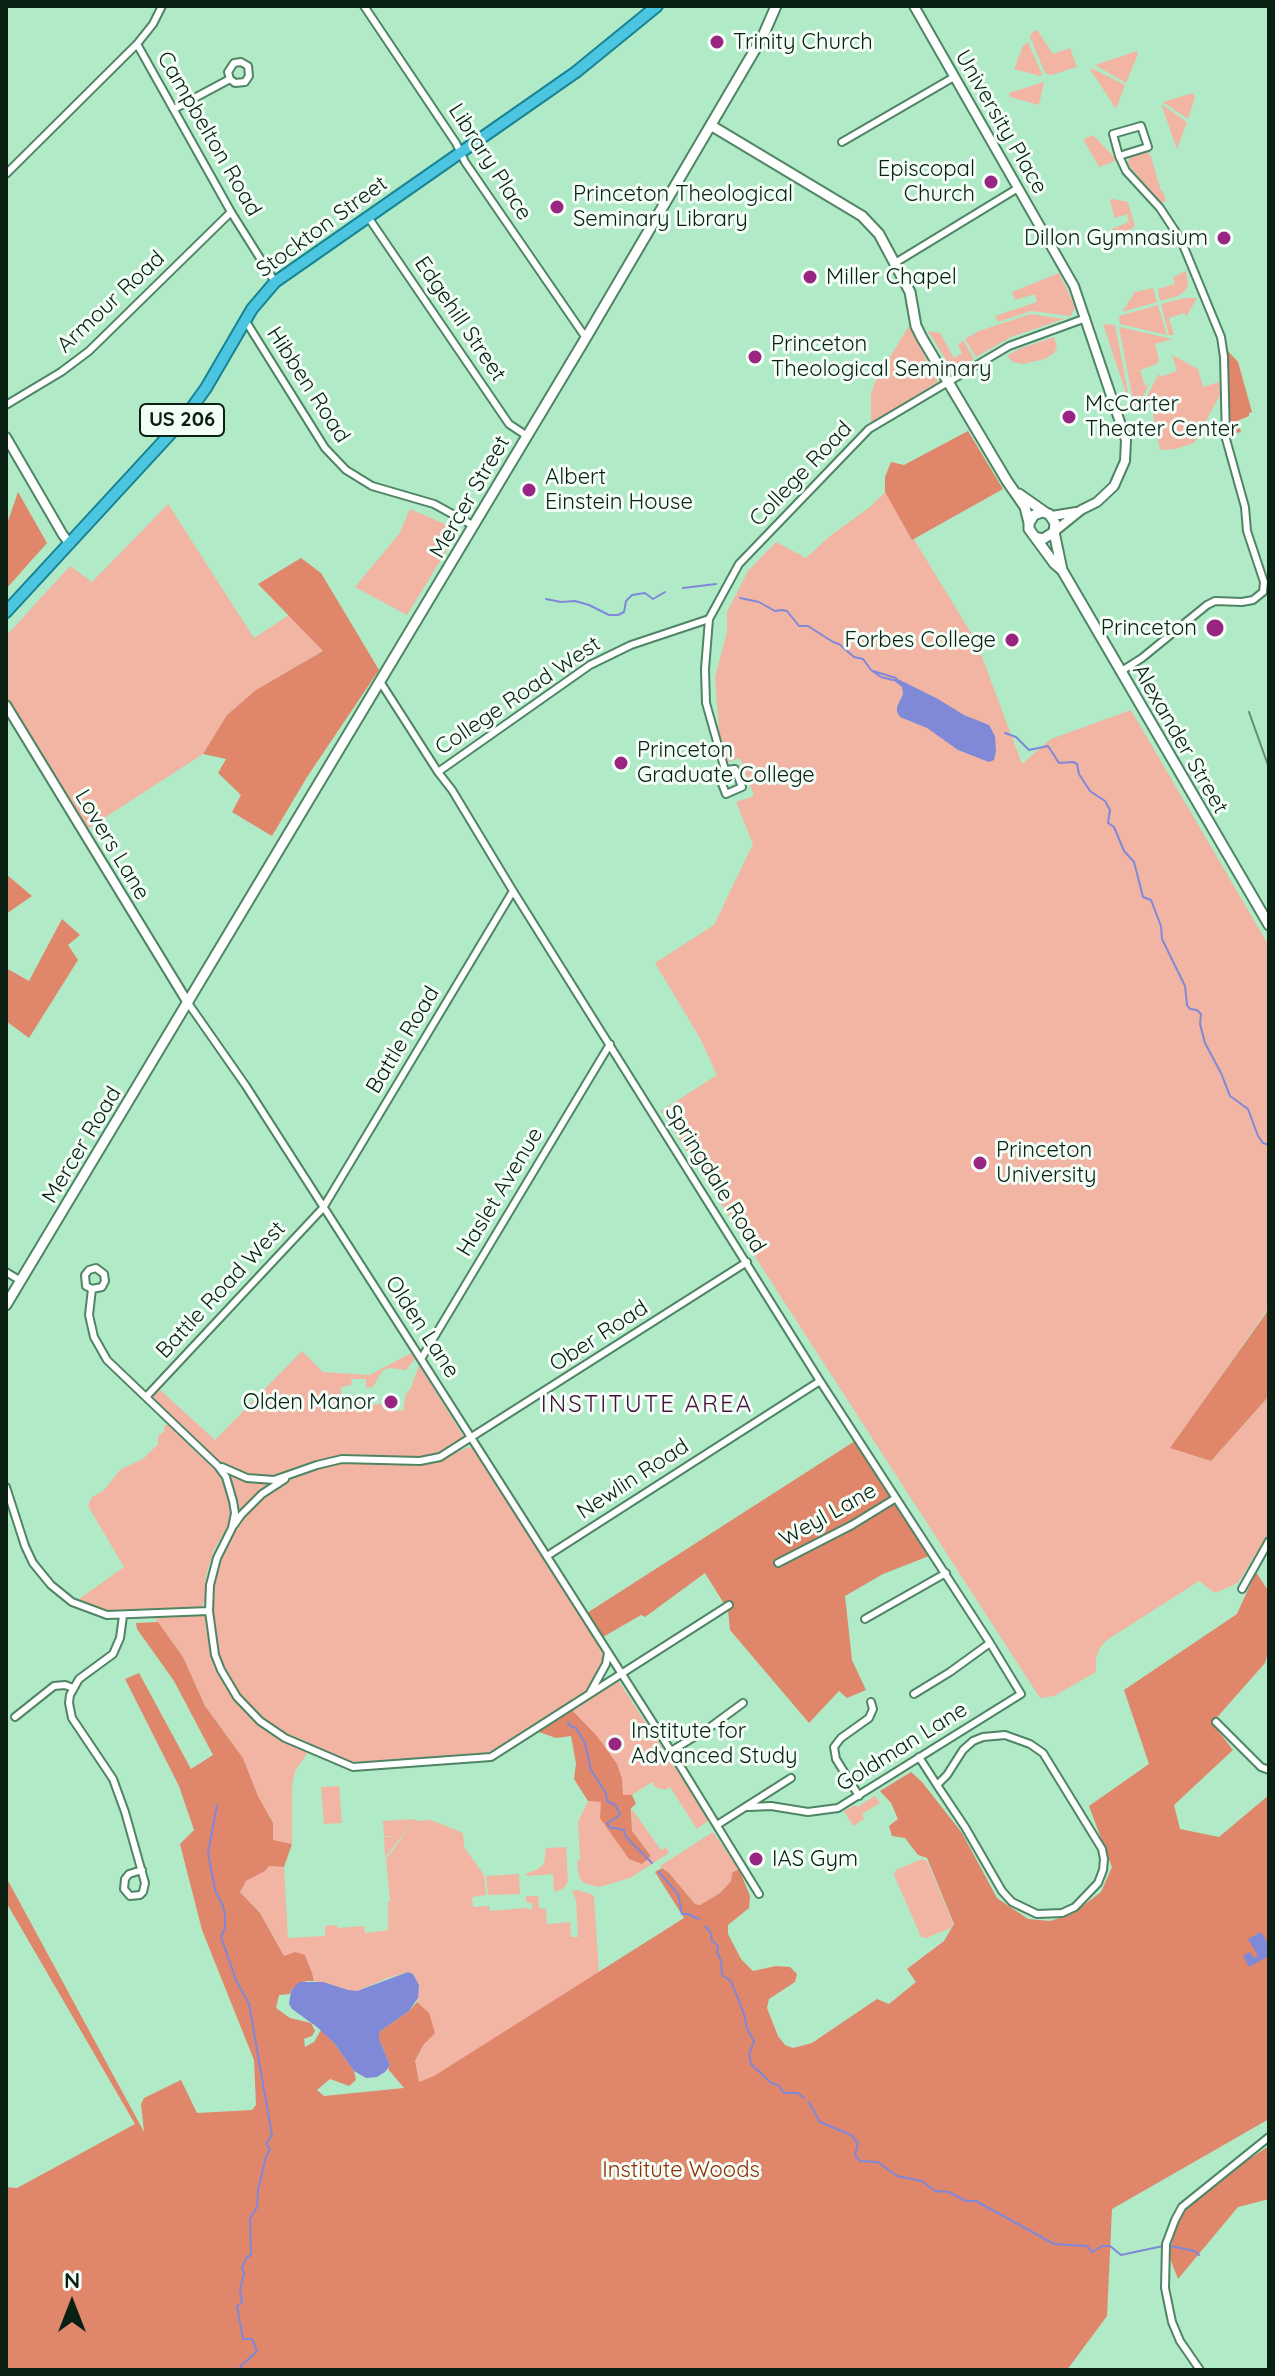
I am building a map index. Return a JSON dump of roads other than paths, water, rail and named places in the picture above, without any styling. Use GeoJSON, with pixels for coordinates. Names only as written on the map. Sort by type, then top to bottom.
{"type":"FeatureCollection","features":[{"type":"Feature","properties":{"kind":"highway","name":"Stockton Street"},"geometry":{"type":"LineString","coordinates":[[6,612],[195,404],[245,320],[275,282],[576,72],[657,6]]}},
{"type":"Feature","properties":{"kind":"main road","name":"Mercer Street"},"geometry":{"type":"LineString","coordinates":[[188,1003],[712,126],[763,36],[776,6]]}},
{"type":"Feature","properties":{"kind":"main road"},"geometry":{"type":"LineString","coordinates":[[712,126],[862,216],[879,234],[913,298],[916,326],[1025,507],[1029,529],[1035,537],[1043,539],[1054,532],[1055,523],[1049,515],[1016,492]]}},
{"type":"Feature","properties":{"kind":"main road"},"geometry":{"type":"LineString","coordinates":[[1029,523],[1038,513],[1049,515]]}},
{"type":"Feature","properties":{"kind":"main road","name":"Alexander Street"},"geometry":{"type":"LineString","coordinates":[[1054,532],[1062,570],[1269,925]]}},
{"type":"Feature","properties":{"kind":"main road","name":"Alexander Street"},"geometry":{"type":"LineString","coordinates":[[1035,537],[1062,570]]}},
{"type":"Feature","properties":{"kind":"main road","name":"Mercer Road"},"geometry":{"type":"LineString","coordinates":[[6,1305],[188,1003]]}},
{"type":"Feature","properties":{"kind":"street"},"geometry":{"type":"LineString","coordinates":[[6,174],[137,44],[162,6]]}},
{"type":"Feature","properties":{"kind":"street","name":"Library Place"},"geometry":{"type":"LineString","coordinates":[[364,6],[465,162],[586,338]]}},
{"type":"Feature","properties":{"kind":"street","name":"University Place"},"geometry":{"type":"LineString","coordinates":[[914,6],[1074,286],[1126,440],[1123,470],[1114,486],[1054,532]]}},
{"type":"Feature","properties":{"kind":"street","name":"Campbelton Road"},"geometry":{"type":"LineString","coordinates":[[137,44],[231,212],[275,282]]}},
{"type":"Feature","properties":{"kind":"street"},"geometry":{"type":"LineString","coordinates":[[842,142],[954,77]]}},
{"type":"Feature","properties":{"kind":"street"},"geometry":{"type":"LineString","coordinates":[[174,109],[230,79]]}},
{"type":"Feature","properties":{"kind":"street"},"geometry":{"type":"LineString","coordinates":[[1119,156],[1148,147],[1141,126],[1113,134],[1119,156],[1126,171],[1160,208],[1181,240],[1221,337],[1226,439],[1245,507],[1247,531],[1264,582],[1263,592],[1253,600],[1223,600],[1207,605],[1120,672]]}},
{"type":"Feature","properties":{"kind":"street"},"geometry":{"type":"LineString","coordinates":[[895,263],[1018,188]]}},
{"type":"Feature","properties":{"kind":"street","name":"Armour Road"},"geometry":{"type":"LineString","coordinates":[[6,405],[89,351],[231,212]]}},
{"type":"Feature","properties":{"kind":"street","name":"Edgehill Street"},"geometry":{"type":"LineString","coordinates":[[368,216],[509,424],[527,436]]}},
{"type":"Feature","properties":{"kind":"street","name":"College Road"},"geometry":{"type":"LineString","coordinates":[[725,770],[706,703],[705,669],[709,619],[739,564],[858,438],[883,420],[1009,346],[1086,318]]}},
{"type":"Feature","properties":{"kind":"street","name":"Hibben Road"},"geometry":{"type":"LineString","coordinates":[[245,320],[325,448],[346,470],[372,486],[434,504],[474,526]]}},
{"type":"Feature","properties":{"kind":"street"},"geometry":{"type":"LineString","coordinates":[[6,437],[70,544]]}},
{"type":"Feature","properties":{"kind":"street","name":"University Place"},"geometry":{"type":"LineString","coordinates":[[1049,515],[1081,510]]}},
{"type":"Feature","properties":{"kind":"street","name":"College Road West"},"geometry":{"type":"LineString","coordinates":[[438,772],[590,665],[631,645],[709,619]]}},
{"type":"Feature","properties":{"kind":"street","name":"Springdale Road"},"geometry":{"type":"LineString","coordinates":[[381,683],[452,790],[820,1381],[1021,1694]]}},
{"type":"Feature","properties":{"kind":"street","name":"Lovers Lane"},"geometry":{"type":"LineString","coordinates":[[6,705],[188,1003]]}},
{"type":"Feature","properties":{"kind":"street","name":"Battle Road"},"geometry":{"type":"LineString","coordinates":[[323,1208],[513,891]]}},
{"type":"Feature","properties":{"kind":"street","name":"Olden Lane"},"geometry":{"type":"LineString","coordinates":[[188,1003],[246,1086],[421,1359],[759,1894]]}},
{"type":"Feature","properties":{"kind":"street","name":"Haslet Avenue"},"geometry":{"type":"LineString","coordinates":[[421,1359],[610,1044]]}},
{"type":"Feature","properties":{"kind":"street","name":"Battle Road West"},"geometry":{"type":"LineString","coordinates":[[146,1397],[323,1208]]}},
{"type":"Feature","properties":{"kind":"street","name":"Ober Road"},"geometry":{"type":"LineString","coordinates":[[295,1474],[342,1459],[430,1460],[440,1457],[747,1262]]}},
{"type":"Feature","properties":{"kind":"street"},"geometry":{"type":"LineString","coordinates":[[6,1272],[21,1281]]}},
{"type":"Feature","properties":{"kind":"street"},"geometry":{"type":"LineString","coordinates":[[92,1289],[89,1315],[99,1348],[107,1360],[218,1466],[226,1477],[233,1501],[235,1513],[232,1528]]}},
{"type":"Feature","properties":{"kind":"street","name":"Newlin Road"},"geometry":{"type":"LineString","coordinates":[[547,1556],[820,1381]]}},
{"type":"Feature","properties":{"kind":"street"},"geometry":{"type":"LineString","coordinates":[[218,1466],[233,1474],[260,1480],[295,1474]]}},
{"type":"Feature","properties":{"kind":"street"},"geometry":{"type":"LineString","coordinates":[[295,1474],[262,1494],[241,1515],[224,1542],[212,1572],[209,1611],[212,1642],[221,1670],[248,1710],[285,1738],[346,1766],[491,1757],[729,1605]]}},
{"type":"Feature","properties":{"kind":"street"},"geometry":{"type":"LineString","coordinates":[[6,1487],[33,1563],[51,1585],[72,1602],[107,1615],[209,1611]]}},
{"type":"Feature","properties":{"kind":"street","name":"Weyl Lane"},"geometry":{"type":"LineString","coordinates":[[778,1563],[852,1525],[896,1498]]}},
{"type":"Feature","properties":{"kind":"street"},"geometry":{"type":"LineString","coordinates":[[6,1515],[15,1512]]}},
{"type":"Feature","properties":{"kind":"street"},"geometry":{"type":"LineString","coordinates":[[1242,1589],[1269,1541]]}},
{"type":"Feature","properties":{"kind":"street"},"geometry":{"type":"LineString","coordinates":[[865,1619],[946,1573]]}},
{"type":"Feature","properties":{"kind":"street"},"geometry":{"type":"LineString","coordinates":[[123,1616],[120,1638],[113,1654],[79,1679],[69,1703],[72,1718],[113,1779],[125,1812],[142,1870],[145,1883],[140,1895],[130,1896],[124,1889],[125,1879],[129,1874],[142,1870]]}},
{"type":"Feature","properties":{"kind":"street"},"geometry":{"type":"LineString","coordinates":[[914,1694],[990,1643]]}},
{"type":"Feature","properties":{"kind":"street"},"geometry":{"type":"LineString","coordinates":[[589,1695],[606,1664],[608,1653]]}},
{"type":"Feature","properties":{"kind":"street"},"geometry":{"type":"LineString","coordinates":[[15,1717],[54,1686],[73,1688]]}},
{"type":"Feature","properties":{"kind":"street","name":"Goldman Lane"},"geometry":{"type":"LineString","coordinates":[[749,1807],[771,1806],[808,1812],[838,1808],[1021,1694]]}},
{"type":"Feature","properties":{"kind":"street"},"geometry":{"type":"LineString","coordinates":[[859,1796],[836,1759],[834,1747],[841,1738],[869,1718],[873,1709],[871,1702]]}},
{"type":"Feature","properties":{"kind":"street"},"geometry":{"type":"LineString","coordinates":[[671,1751],[743,1703]]}},
{"type":"Feature","properties":{"kind":"street"},"geometry":{"type":"LineString","coordinates":[[1216,1722],[1261,1767],[1269,1770]]}},
{"type":"Feature","properties":{"kind":"street"},"geometry":{"type":"LineString","coordinates":[[919,1757],[1002,1891],[1012,1902],[1037,1914],[1062,1913],[1075,1907],[1098,1883],[1103,1870],[1102,1849],[1043,1753],[1030,1744],[1005,1735],[973,1741],[937,1785]]}},
{"type":"Feature","properties":{"kind":"street"},"geometry":{"type":"LineString","coordinates":[[717,1825],[791,1778]]}},
{"type":"Feature","properties":{"kind":"street"},"geometry":{"type":"LineString","coordinates":[[1200,2370],[1180,2341],[1170,2314],[1165,2288],[1166,2246],[1182,2207],[1269,2137]]}},
{"type":"Feature","properties":{"kind":"water"},"geometry":{"type":"Polygon","coordinates":[[[896,678],[989,725],[995,736],[994,760],[989,762],[958,750],[927,728],[900,717],[897,707],[903,694],[902,687],[893,680],[896,678]]]}},
{"type":"Feature","properties":{"kind":"water"},"geometry":{"type":"Polygon","coordinates":[[[1261,1932],[1269,1945],[1269,1956],[1249,1967],[1243,1956],[1250,1952],[1254,1958],[1258,1956],[1248,1939],[1261,1932]]]}},
{"type":"Feature","properties":{"kind":"water"},"geometry":{"type":"Polygon","coordinates":[[[408,1972],[413,1974],[419,1985],[418,1998],[409,2011],[379,2032],[390,2065],[377,2077],[366,2078],[354,2071],[334,2043],[289,2004],[291,1991],[299,1982],[323,1982],[357,1991],[408,1972]]]}},
{"type":"Feature","properties":{"kind":"waterway"},"geometry":{"type":"LineString","coordinates":[[683,588],[716,584]]}},
{"type":"Feature","properties":{"kind":"waterway"},"geometry":{"type":"LineString","coordinates":[[546,599],[575,601],[609,615],[618,615],[624,612],[626,601],[632,595],[645,593],[653,599],[665,592]]}},
{"type":"Feature","properties":{"kind":"waterway"},"geometry":{"type":"LineString","coordinates":[[740,598],[759,602],[775,611],[787,611],[799,626],[808,626],[854,657],[863,659],[881,677],[893,680]]}},
{"type":"Feature","properties":{"kind":"waterway"},"geometry":{"type":"LineString","coordinates":[[873,671],[896,678]]}},
{"type":"Feature","properties":{"kind":"waterway"},"geometry":{"type":"LineString","coordinates":[[1005,733],[1016,737],[1029,750],[1048,746],[1059,763],[1077,764],[1079,774],[1090,791],[1105,801],[1110,810],[1108,823],[1114,827],[1124,851],[1134,862],[1143,897],[1151,900],[1161,926],[1162,939],[1185,986],[1187,1005],[1201,1014],[1205,1043],[1230,1096],[1248,1109],[1258,1136],[1269,1145]]}},
{"type":"Feature","properties":{"kind":"waterway"},"geometry":{"type":"LineString","coordinates":[[568,1722],[576,1728],[585,1743],[591,1770],[606,1793],[607,1801],[615,1805],[620,1814],[607,1823],[609,1827],[624,1830],[626,1837],[652,1863]]}},
{"type":"Feature","properties":{"kind":"waterway"},"geometry":{"type":"LineString","coordinates":[[217,1805],[208,1853],[215,1890],[225,1916],[221,1937],[236,1980],[249,2004],[272,2135],[266,2144],[270,2149],[258,2190],[257,2207],[250,2219],[251,2255],[242,2268],[242,2303],[237,2306],[243,2339],[252,2339],[257,2351],[240,2367],[242,2370]]}},
{"type":"Feature","properties":{"kind":"waterway"},"geometry":{"type":"LineString","coordinates":[[659,1872],[678,1894],[682,1914],[699,1919]]}},
{"type":"Feature","properties":{"kind":"waterway"},"geometry":{"type":"LineString","coordinates":[[705,1926],[718,1946],[722,1975],[731,1981],[754,2041],[749,2054],[751,2064],[784,2093],[798,2093],[804,2098]]}},
{"type":"Feature","properties":{"kind":"waterway"},"geometry":{"type":"LineString","coordinates":[[809,2102],[820,2122],[851,2135],[858,2143],[855,2155],[860,2161],[878,2162],[897,2176],[922,2181],[935,2191],[949,2192],[966,2201],[976,2201],[1054,2244],[1087,2246],[1092,2252],[1102,2246],[1110,2246],[1121,2255],[1163,2246]]}},
{"type":"Feature","properties":{"kind":"waterway"},"geometry":{"type":"LineString","coordinates":[[1170,2246],[1195,2251],[1199,2255]]}},
{"type":"Feature","properties":{"kind":"railway"},"geometry":{"type":"LineString","coordinates":[[1249,712],[1269,768]]}},
{"type":"Feature","properties":{"kind":"place","name":"Trinity Church"},"geometry":{"type":"Point","coordinates":[717,42]}},
{"type":"Feature","properties":{"kind":"place","name":"Episcopal Church"},"geometry":{"type":"Point","coordinates":[991,182]}},
{"type":"Feature","properties":{"kind":"place","name":"Princeton Theological Seminary Library"},"geometry":{"type":"Point","coordinates":[557,207]}},
{"type":"Feature","properties":{"kind":"place","name":"Dillon Gymnasium"},"geometry":{"type":"Point","coordinates":[1224,238]}},
{"type":"Feature","properties":{"kind":"place","name":"Miller Chapel"},"geometry":{"type":"Point","coordinates":[810,277]}},
{"type":"Feature","properties":{"kind":"place","name":"Princeton Theological Seminary"},"geometry":{"type":"Point","coordinates":[755,357]}},
{"type":"Feature","properties":{"kind":"place","name":"McCarter Theater Center"},"geometry":{"type":"Point","coordinates":[1069,417]}},
{"type":"Feature","properties":{"kind":"place","name":"Albert Einstein House"},"geometry":{"type":"Point","coordinates":[529,490]}},
{"type":"Feature","properties":{"kind":"place","name":"Princeton"},"geometry":{"type":"Point","coordinates":[1215,628]}},
{"type":"Feature","properties":{"kind":"place","name":"Forbes College"},"geometry":{"type":"Point","coordinates":[1012,640]}},
{"type":"Feature","properties":{"kind":"place","name":"Princeton Graduate College"},"geometry":{"type":"Point","coordinates":[621,763]}},
{"type":"Feature","properties":{"kind":"place","name":"Princeton University"},"geometry":{"type":"Point","coordinates":[980,1163]}},
{"type":"Feature","properties":{"kind":"place","name":"Olden Manor"},"geometry":{"type":"Point","coordinates":[391,1402]}},
{"type":"Feature","properties":{"kind":"place","name":"Institute for Advanced Study"},"geometry":{"type":"Point","coordinates":[615,1744]}},
{"type":"Feature","properties":{"kind":"place","name":"IAS Gym"},"geometry":{"type":"Point","coordinates":[756,1859]}},
{"type":"Feature","properties":{"kind":"district","name":"INSTITUTE AREA"},"geometry":{"type":"Point","coordinates":[647,1405]}},
{"type":"Feature","properties":{"kind":"park label","name":"Institute Woods"},"geometry":{"type":"Point","coordinates":[681,2170]}}]}
